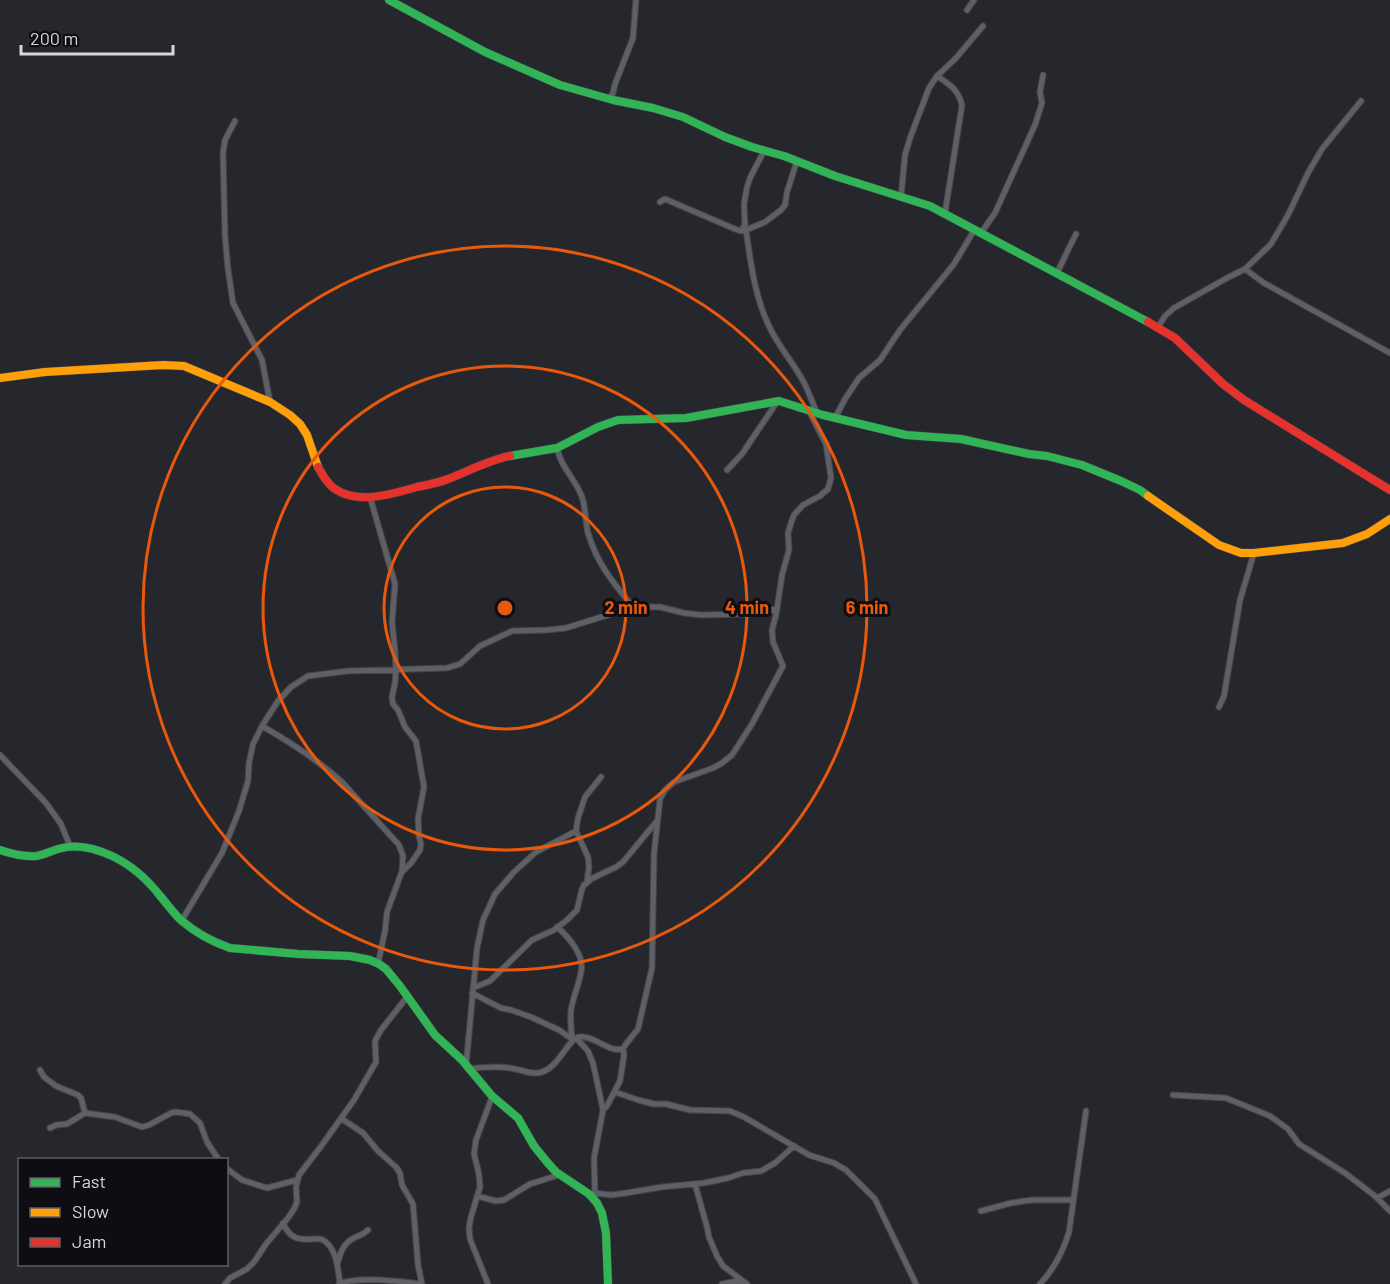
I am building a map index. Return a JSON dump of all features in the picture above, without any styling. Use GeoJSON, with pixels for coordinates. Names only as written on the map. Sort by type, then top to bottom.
{"type":"FeatureCollection","features":[{"type":"Feature","properties":{"kind":"street"},"geometry":{"type":"LineString","coordinates":[[389,0],[485,52],[560,85],[684,117],[725,137],[945,213],[1158,327],[1175,338],[1223,384],[1244,400],[1390,490]]}},
{"type":"Feature","properties":{"kind":"street"},"geometry":{"type":"LineString","coordinates":[[609,99],[633,38],[636,0]]}},
{"type":"Feature","properties":{"kind":"street"},"geometry":{"type":"LineString","coordinates":[[967,10],[974,0]]}},
{"type":"Feature","properties":{"kind":"street"},"geometry":{"type":"LineString","coordinates":[[901,197],[905,155],[929,88],[937,76],[984,26]]}},
{"type":"Feature","properties":{"kind":"street"},"geometry":{"type":"LineString","coordinates":[[835,418],[859,378],[880,360],[900,330],[978,231],[995,213],[1035,125],[1042,103],[1040,92],[1043,75]]}},
{"type":"Feature","properties":{"kind":"street"},"geometry":{"type":"LineString","coordinates":[[937,76],[951,85],[960,95],[962,105],[945,213]]}},
{"type":"Feature","properties":{"kind":"street"},"geometry":{"type":"LineString","coordinates":[[1158,327],[1173,309],[1245,269],[1271,244],[1322,149],[1362,101]]}},
{"type":"Feature","properties":{"kind":"street"},"geometry":{"type":"LineString","coordinates":[[236,121],[225,140],[223,153],[228,269],[233,303],[262,360],[270,402]]}},
{"type":"Feature","properties":{"kind":"street"},"geometry":{"type":"LineString","coordinates":[[603,1110],[615,1092],[622,1073],[623,1049],[638,1029],[652,968],[654,854],[660,799],[665,790],[674,782],[722,763],[732,755],[752,724],[783,666],[773,642],[772,630],[789,550],[788,533],[794,515],[803,505],[828,489],[831,478],[826,444],[802,379],[782,349],[765,317],[751,271],[751,259],[744,230],[744,204],[750,178],[764,151]]}},
{"type":"Feature","properties":{"kind":"street"},"geometry":{"type":"LineString","coordinates":[[660,202],[665,199],[744,230],[765,222],[785,205],[797,161]]}},
{"type":"Feature","properties":{"kind":"street"},"geometry":{"type":"LineString","coordinates":[[1057,273],[1077,234]]}},
{"type":"Feature","properties":{"kind":"street"},"geometry":{"type":"LineString","coordinates":[[1245,269],[1264,283],[1390,353]]}},
{"type":"Feature","properties":{"kind":"street"},"geometry":{"type":"LineString","coordinates":[[0,378],[45,372],[176,365],[190,368],[270,402],[290,415],[307,435],[321,474],[336,490],[352,496],[370,497],[390,494],[445,480],[500,458],[557,448],[598,427],[618,420],[686,418],[777,402],[906,435],[969,440],[1082,465],[1140,490],[1219,545],[1241,553],[1343,543],[1367,534],[1390,519]]}},
{"type":"Feature","properties":{"kind":"street"},"geometry":{"type":"LineString","coordinates":[[727,471],[742,454],[777,402]]}},
{"type":"Feature","properties":{"kind":"street"},"geometry":{"type":"LineString","coordinates":[[557,448],[559,459],[583,499],[588,530],[595,553],[612,582],[634,608]]}},
{"type":"Feature","properties":{"kind":"street"},"geometry":{"type":"LineString","coordinates":[[370,497],[395,584],[392,622],[396,669],[393,704],[405,727],[416,741],[424,787],[418,819],[420,850],[402,872]]}},
{"type":"Feature","properties":{"kind":"street"},"geometry":{"type":"LineString","coordinates":[[1219,707],[1224,696],[1240,600],[1254,553]]}},
{"type":"Feature","properties":{"kind":"street"},"geometry":{"type":"LineString","coordinates":[[182,920],[222,853],[243,800],[253,744],[262,726],[278,701],[291,687],[308,676],[348,671],[447,668],[460,664],[480,645],[512,631],[566,628],[634,608],[660,607],[701,615],[746,614],[777,609]]}},
{"type":"Feature","properties":{"kind":"street"},"geometry":{"type":"LineString","coordinates":[[262,726],[333,773],[399,845],[403,856],[402,872],[387,912],[378,964]]}},
{"type":"Feature","properties":{"kind":"street"},"geometry":{"type":"LineString","coordinates":[[0,755],[46,803],[61,824],[70,846]]}},
{"type":"Feature","properties":{"kind":"street"},"geometry":{"type":"LineString","coordinates":[[587,883],[588,857],[576,831],[585,797],[601,777]]}},
{"type":"Feature","properties":{"kind":"street"},"geometry":{"type":"LineString","coordinates":[[472,990],[490,981],[532,940],[567,920],[577,910],[582,889],[587,883],[623,862],[657,821]]}},
{"type":"Feature","properties":{"kind":"street"},"geometry":{"type":"LineString","coordinates":[[467,1067],[477,948],[483,920],[495,894],[536,852],[576,831]]}},
{"type":"Feature","properties":{"kind":"street"},"geometry":{"type":"LineString","coordinates":[[0,850],[27,856],[80,845],[101,851],[134,870],[182,920],[206,937],[230,948],[335,955],[378,964],[388,971],[426,1026],[460,1058],[492,1097],[515,1114],[544,1160],[559,1175],[595,1197],[695,1184],[761,1171],[775,1163],[794,1146]]}},
{"type":"Feature","properties":{"kind":"street"},"geometry":{"type":"LineString","coordinates":[[557,927],[571,941],[581,962],[582,971],[570,1012],[574,1039]]}},
{"type":"Feature","properties":{"kind":"street"},"geometry":{"type":"LineString","coordinates":[[472,990],[501,1008],[531,1017],[558,1030],[574,1039],[588,1051],[593,1063],[603,1110],[594,1158],[595,1197],[606,1237],[608,1284]]}},
{"type":"Feature","properties":{"kind":"street"},"geometry":{"type":"LineString","coordinates":[[225,1284],[230,1278],[247,1269],[294,1209],[297,1202],[296,1187],[299,1175],[342,1119],[376,1062],[375,1041],[407,997]]}},
{"type":"Feature","properties":{"kind":"street"},"geometry":{"type":"LineString","coordinates":[[467,1067],[505,1067],[538,1073],[557,1062],[578,1037],[592,1039],[616,1050],[623,1049]]}},
{"type":"Feature","properties":{"kind":"street"},"geometry":{"type":"LineString","coordinates":[[40,1070],[44,1077],[56,1086],[78,1095],[85,1113]]}},
{"type":"Feature","properties":{"kind":"street"},"geometry":{"type":"LineString","coordinates":[[615,1092],[654,1104],[666,1104],[690,1110],[730,1111],[809,1155],[834,1163],[846,1170],[875,1199],[916,1284]]}},
{"type":"Feature","properties":{"kind":"street"},"geometry":{"type":"LineString","coordinates":[[1173,1095],[1226,1098],[1270,1116],[1288,1129],[1299,1144],[1345,1173],[1390,1211]]}},
{"type":"Feature","properties":{"kind":"street"},"geometry":{"type":"LineString","coordinates":[[488,1284],[470,1239],[469,1228],[480,1187],[480,1174],[474,1154],[476,1140],[492,1097]]}},
{"type":"Feature","properties":{"kind":"street"},"geometry":{"type":"LineString","coordinates":[[1040,1284],[1058,1262],[1069,1232],[1086,1111]]}},
{"type":"Feature","properties":{"kind":"street"},"geometry":{"type":"LineString","coordinates":[[50,1128],[67,1124],[85,1113],[115,1117],[142,1127],[171,1113],[190,1114],[200,1123],[207,1142],[218,1158]]}},
{"type":"Feature","properties":{"kind":"street"},"geometry":{"type":"LineString","coordinates":[[284,1223],[293,1238],[298,1240],[319,1239],[325,1242],[332,1251],[337,1265],[340,1284],[365,1280],[421,1284],[413,1204],[402,1185],[400,1173],[363,1133],[342,1119]]}},
{"type":"Feature","properties":{"kind":"street"},"geometry":{"type":"LineString","coordinates":[[228,1170],[242,1180],[267,1188],[297,1180]]}},
{"type":"Feature","properties":{"kind":"street"},"geometry":{"type":"LineString","coordinates":[[477,1196],[496,1201],[504,1200],[530,1184],[559,1175]]}},
{"type":"Feature","properties":{"kind":"street"},"geometry":{"type":"LineString","coordinates":[[695,1184],[709,1237],[717,1256],[723,1266],[746,1283]]}},
{"type":"Feature","properties":{"kind":"street"},"geometry":{"type":"LineString","coordinates":[[1377,1198],[1390,1191]]}},
{"type":"Feature","properties":{"kind":"street"},"geometry":{"type":"LineString","coordinates":[[981,1211],[1032,1200],[1072,1200]]}},
{"type":"Feature","properties":{"kind":"street"},"geometry":{"type":"LineString","coordinates":[[337,1265],[340,1253],[347,1242],[368,1230]]}},
{"type":"Feature","properties":{"kind":"street"},"geometry":{"type":"LineString","coordinates":[[722,1284],[737,1281],[746,1283]]}},
{"type":"Feature","properties":{"kind":"traffic: fast"},"geometry":{"type":"LineString","coordinates":[[389,0],[485,52],[560,85],[683,117],[752,147],[930,206],[1148,322]]}},
{"type":"Feature","properties":{"kind":"traffic: fast"},"geometry":{"type":"LineString","coordinates":[[510,456],[557,448],[598,427],[618,420],[686,418],[779,401],[823,415],[906,435],[961,439],[1082,465],[1121,481],[1148,496]]}},
{"type":"Feature","properties":{"kind":"traffic: fast"},"geometry":{"type":"LineString","coordinates":[[0,850],[32,856],[72,846],[85,847],[112,856],[139,873],[182,921],[211,940],[230,948],[350,956],[379,964],[400,986],[435,1035],[462,1060],[492,1096],[518,1118],[534,1146],[556,1172],[589,1194],[597,1203],[602,1213],[606,1233],[608,1284]]}},
{"type":"Feature","properties":{"kind":"traffic: slow"},"geometry":{"type":"LineString","coordinates":[[0,378],[45,372],[163,365],[184,366],[270,402],[290,415],[307,435],[318,467]]}},
{"type":"Feature","properties":{"kind":"traffic: slow"},"geometry":{"type":"LineString","coordinates":[[1148,496],[1219,545],[1241,553],[1343,543],[1367,534],[1390,519]]}},
{"type":"Feature","properties":{"kind":"traffic: jam"},"geometry":{"type":"LineString","coordinates":[[1148,322],[1175,338],[1223,384],[1244,400],[1390,490]]}},
{"type":"Feature","properties":{"kind":"traffic: jam"},"geometry":{"type":"LineString","coordinates":[[318,467],[327,482],[344,494],[375,497],[440,482],[510,456]]}}]}
